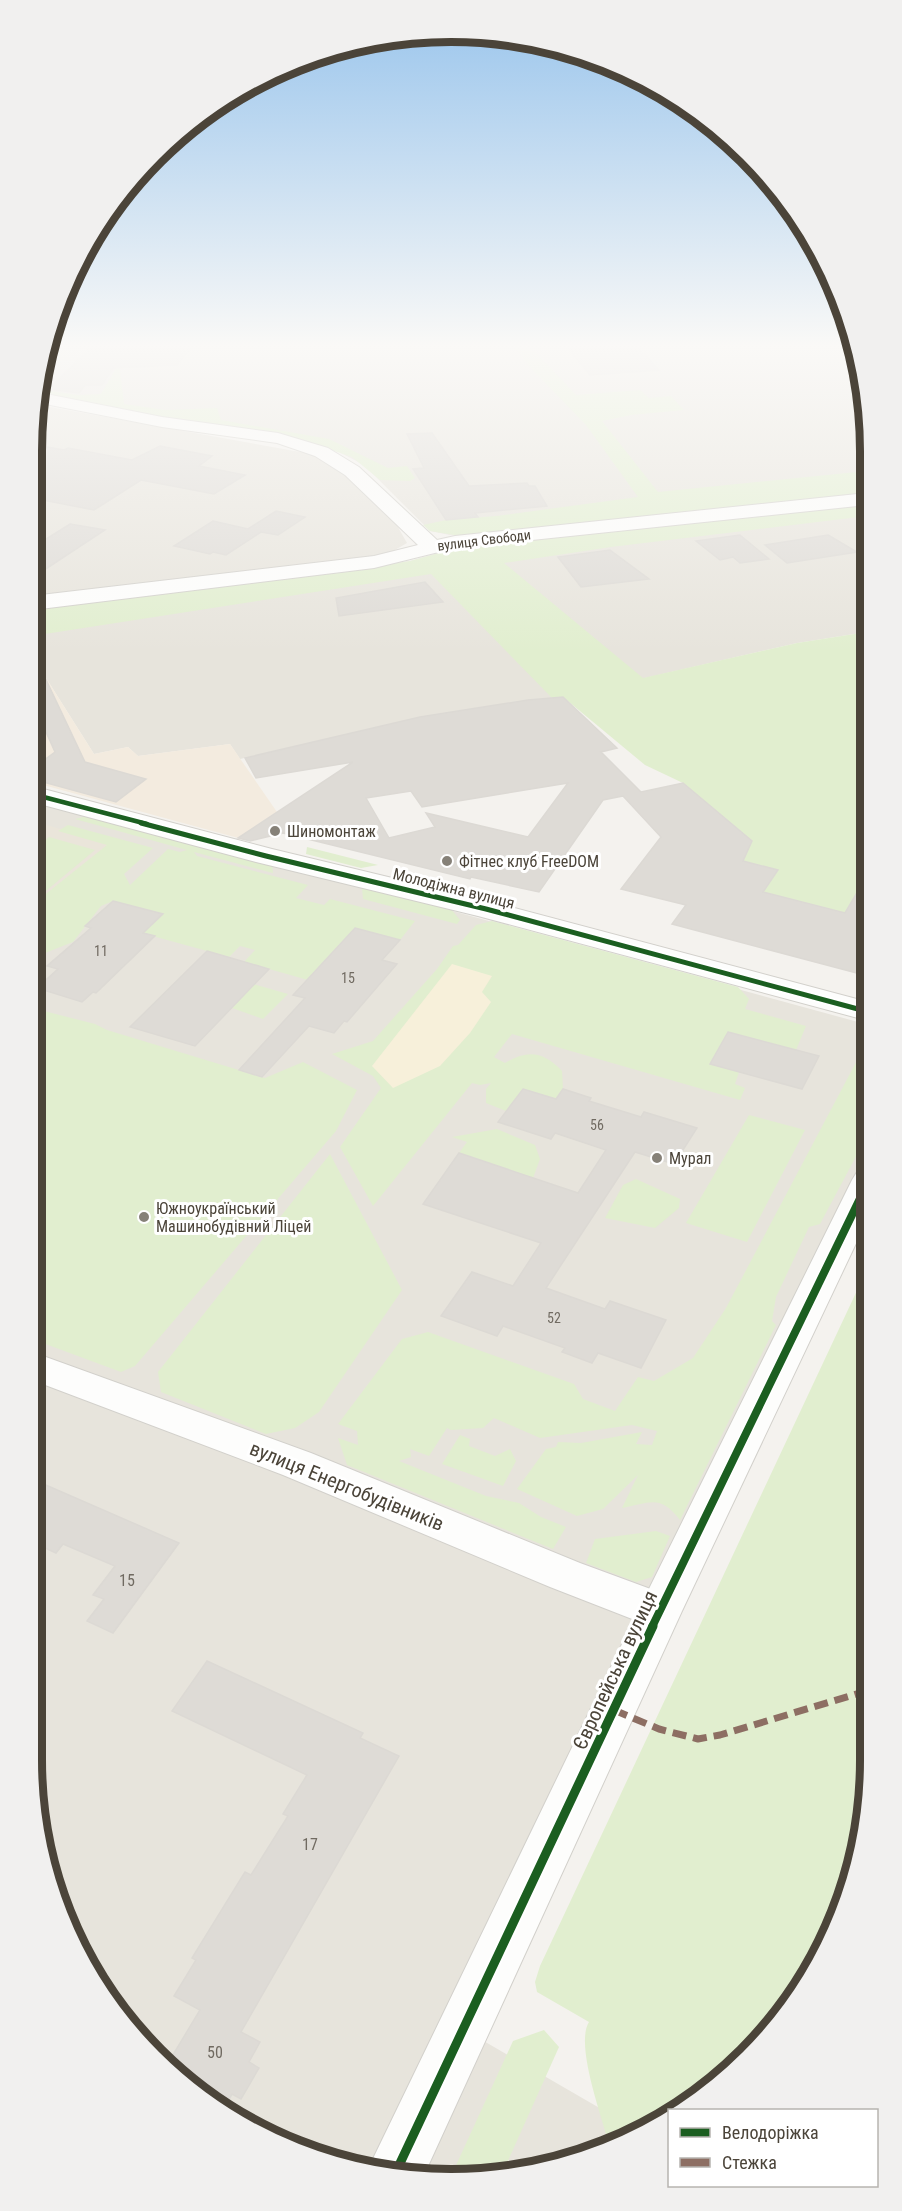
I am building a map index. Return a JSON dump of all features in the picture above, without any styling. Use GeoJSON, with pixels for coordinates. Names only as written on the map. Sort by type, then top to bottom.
{"type":"FeatureCollection","features":[{"type":"Feature","properties":{"kind":"street"},"geometry":{"type":"LineString","coordinates":[[304,446],[315,449],[340,462],[410,530],[431,546]]}},
{"type":"Feature","properties":{"kind":"street","name":"вулиця Свободи"},"geometry":{"type":"LineString","coordinates":[[42,602],[374,562],[431,546],[489,538],[860,500]]}},
{"type":"Feature","properties":{"kind":"street","name":"Молодіжна вулиця"},"geometry":{"type":"LineString","coordinates":[[42,797],[266,856],[486,909],[860,1010]]}},
{"type":"Feature","properties":{"kind":"street","name":"Європейська вулиця"},"geometry":{"type":"LineString","coordinates":[[398,2166],[660,1611],[860,1199]]}},
{"type":"Feature","properties":{"kind":"street","name":"вулиця Енергобудівників"},"geometry":{"type":"LineString","coordinates":[[42,1370],[297,1464],[565,1575],[660,1611]]}},
{"type":"Feature","properties":{"kind":"shaded area"},"geometry":{"type":"Polygon","coordinates":[[[42,446],[268,446],[317,455],[333,462],[395,522],[407,543],[383,557],[42,597],[42,446]]]}},
{"type":"Feature","properties":{"kind":"shaded area"},"geometry":{"type":"Polygon","coordinates":[[[321,446],[860,446],[860,496],[450,535],[430,531],[364,465],[337,451],[321,446]]]}},
{"type":"Feature","properties":{"kind":"shaded area"},"geometry":{"type":"Polygon","coordinates":[[[860,503],[860,633],[797,643],[563,697],[528,700],[420,717],[240,759],[230,744],[138,756],[128,747],[94,754],[42,672],[42,606],[378,566],[410,561],[468,545],[860,503]]]}},
{"type":"Feature","properties":{"kind":"shaded area"},"geometry":{"type":"Polygon","coordinates":[[[42,672],[94,754],[128,747],[138,756],[230,744],[277,812],[257,825],[263,838],[242,839],[42,785],[42,672]]]}},
{"type":"Feature","properties":{"kind":"shaded area"},"geometry":{"type":"Polygon","coordinates":[[[42,799],[860,1023],[860,1164],[444,2018],[632,2127],[608,2138],[557,2155],[504,2166],[451,2169],[398,2166],[371,2161],[294,2138],[246,2114],[224,2100],[181,2068],[143,2030],[97,1964],[73,1917],[64,1891],[56,1866],[45,1813],[42,1760],[42,799]]]}},
{"type":"Feature","properties":{"kind":"shaded area"},"geometry":{"type":"Polygon","coordinates":[[[42,824],[140,851],[42,931],[42,824]]]}},
{"type":"Feature","properties":{"kind":"green space"},"geometry":{"type":"Polygon","coordinates":[[[320,446],[344,446],[388,468],[407,466],[415,478],[410,481],[380,480],[352,457],[320,446]]]}},
{"type":"Feature","properties":{"kind":"green space"},"geometry":{"type":"Polygon","coordinates":[[[601,446],[622,446],[658,492],[860,472],[860,496],[466,537],[430,531],[423,525],[446,520],[496,516],[638,497],[601,446]]]}},
{"type":"Feature","properties":{"kind":"green space"},"geometry":{"type":"Polygon","coordinates":[[[860,503],[860,517],[611,547],[504,563],[643,678],[797,643],[860,633],[860,890],[845,913],[763,892],[778,870],[743,861],[751,841],[683,783],[645,765],[563,697],[552,698],[431,574],[42,634],[42,606],[163,588],[378,566],[410,561],[468,545],[860,503]]]}},
{"type":"Feature","properties":{"kind":"green space"},"geometry":{"type":"Polygon","coordinates":[[[95,814],[272,863],[273,873],[194,852],[197,856],[308,885],[296,898],[324,905],[330,899],[415,921],[400,940],[355,928],[332,953],[315,982],[244,962],[255,950],[240,946],[229,957],[138,932],[147,923],[152,925],[163,914],[113,901],[101,906],[73,942],[42,955],[42,897],[107,845],[58,831],[68,825],[153,848],[124,874],[130,885],[168,849],[180,852],[187,850],[75,819],[95,814]]]}},
{"type":"Feature","properties":{"kind":"green space"},"geometry":{"type":"Polygon","coordinates":[[[49,837],[95,850],[42,894],[42,843],[49,837]]]}},
{"type":"Feature","properties":{"kind":"green space"},"geometry":{"type":"Polygon","coordinates":[[[307,847],[378,865],[361,868],[306,854],[307,847]]]}},
{"type":"Feature","properties":{"kind":"green space"},"geometry":{"type":"Polygon","coordinates":[[[362,888],[451,909],[460,920],[457,924],[363,899],[362,888]]]}},
{"type":"Feature","properties":{"kind":"green space"},"geometry":{"type":"Polygon","coordinates":[[[492,921],[738,987],[749,999],[745,1009],[806,1026],[796,1050],[728,1033],[710,1064],[739,1072],[735,1084],[745,1088],[740,1100],[512,1034],[494,1057],[505,1063],[528,1054],[542,1056],[549,1060],[562,1071],[563,1089],[556,1099],[523,1089],[506,1111],[486,1103],[486,1089],[491,1083],[480,1085],[472,1083],[373,1206],[340,1147],[381,1088],[373,1076],[332,1054],[373,1041],[437,969],[453,946],[458,945],[476,925],[492,921]]]}},
{"type":"Feature","properties":{"kind":"green space"},"geometry":{"type":"Polygon","coordinates":[[[250,983],[288,994],[263,1019],[232,1008],[250,983]]]}},
{"type":"Feature","properties":{"kind":"green space","name":"Южноукраїнський Машинобудівний Ліцей"},"geometry":{"type":"Polygon","coordinates":[[[42,1011],[95,1024],[107,1030],[265,1078],[303,1062],[357,1090],[336,1131],[135,1366],[121,1372],[42,1343],[42,1011]]]}},
{"type":"Feature","properties":{"kind":"green space"},"geometry":{"type":"Polygon","coordinates":[[[860,1055],[860,1149],[820,1224],[809,1227],[776,1297],[772,1321],[776,1325],[680,1520],[660,1503],[622,1508],[638,1475],[603,1509],[577,1516],[517,1489],[546,1449],[556,1447],[558,1442],[581,1443],[642,1432],[636,1444],[652,1445],[657,1431],[632,1425],[540,1438],[494,1418],[483,1428],[451,1430],[447,1428],[429,1456],[410,1449],[411,1457],[399,1461],[486,1496],[519,1503],[541,1517],[566,1527],[553,1549],[347,1465],[338,1438],[358,1445],[357,1431],[338,1424],[402,1339],[428,1332],[574,1384],[583,1399],[615,1411],[638,1377],[654,1381],[693,1358],[726,1308],[860,1055]]]}},
{"type":"Feature","properties":{"kind":"green space"},"geometry":{"type":"Polygon","coordinates":[[[749,1115],[805,1130],[747,1242],[686,1223],[749,1115]]]}},
{"type":"Feature","properties":{"kind":"green space"},"geometry":{"type":"Polygon","coordinates":[[[497,1129],[535,1145],[540,1159],[533,1178],[459,1153],[467,1142],[452,1137],[497,1129]]]}},
{"type":"Feature","properties":{"kind":"green space"},"geometry":{"type":"Polygon","coordinates":[[[330,1154],[402,1290],[319,1412],[295,1428],[266,1434],[161,1392],[158,1372],[330,1154]]]}},
{"type":"Feature","properties":{"kind":"green space"},"geometry":{"type":"Polygon","coordinates":[[[636,1179],[680,1199],[679,1208],[655,1228],[605,1218],[623,1185],[636,1179]]]}},
{"type":"Feature","properties":{"kind":"green space"},"geometry":{"type":"Polygon","coordinates":[[[860,1284],[859,1787],[857,1813],[846,1866],[829,1917],[818,1941],[791,1987],[759,2030],[721,2068],[656,2114],[607,2138],[587,2062],[585,2046],[589,2022],[537,1992],[535,1982],[540,1966],[860,1284]]]}},
{"type":"Feature","properties":{"kind":"green space"},"geometry":{"type":"Polygon","coordinates":[[[460,1435],[470,1439],[469,1446],[495,1456],[510,1449],[516,1461],[503,1486],[442,1464],[460,1435]]]}},
{"type":"Feature","properties":{"kind":"green space"},"geometry":{"type":"Polygon","coordinates":[[[656,1531],[670,1536],[652,1577],[636,1582],[586,1563],[595,1539],[656,1531]]]}},
{"type":"Feature","properties":{"kind":"green space"},"geometry":{"type":"Polygon","coordinates":[[[544,2030],[559,2047],[506,2166],[454,2169],[513,2041],[544,2030]]]}},
{"type":"Feature","properties":{"kind":"sand"},"geometry":{"type":"Polygon","coordinates":[[[452,964],[492,976],[482,992],[491,1002],[470,1033],[440,1066],[393,1088],[372,1066],[452,964]]]}},
{"type":"Feature","properties":{"kind":"building"},"geometry":{"type":"Polygon","coordinates":[[[42,446],[64,450],[68,448],[132,460],[161,446],[212,456],[199,466],[245,475],[214,494],[141,480],[94,510],[42,500],[42,446]]]}},
{"type":"Feature","properties":{"kind":"building"},"geometry":{"type":"Polygon","coordinates":[[[413,446],[441,446],[469,486],[527,483],[529,486],[535,486],[547,506],[475,513],[478,517],[446,520],[413,469],[424,468],[413,446]]]}},
{"type":"Feature","properties":{"kind":"building"},"geometry":{"type":"Polygon","coordinates":[[[276,511],[305,517],[278,535],[261,532],[226,555],[174,546],[213,521],[248,529],[276,511]]]}},
{"type":"Feature","properties":{"kind":"building"},"geometry":{"type":"Polygon","coordinates":[[[70,524],[105,530],[42,571],[43,541],[70,524]]]}},
{"type":"Feature","properties":{"kind":"building"},"geometry":{"type":"Polygon","coordinates":[[[740,535],[769,559],[740,563],[733,557],[720,560],[696,541],[740,535]]]}},
{"type":"Feature","properties":{"kind":"building"},"geometry":{"type":"Polygon","coordinates":[[[828,535],[857,552],[787,563],[765,545],[828,535]]]}},
{"type":"Feature","properties":{"kind":"building"},"geometry":{"type":"Polygon","coordinates":[[[610,550],[649,579],[581,587],[558,557],[610,550]]]}},
{"type":"Feature","properties":{"kind":"building"},"geometry":{"type":"Polygon","coordinates":[[[425,582],[443,602],[339,616],[336,598],[425,582]]]}},
{"type":"Feature","properties":{"kind":"building"},"geometry":{"type":"Polygon","coordinates":[[[42,671],[85,762],[146,779],[116,802],[42,782],[42,762],[55,752],[42,723],[42,671]]]}},
{"type":"Feature","properties":{"kind":"building"},"geometry":{"type":"Polygon","coordinates":[[[563,697],[617,748],[601,752],[641,792],[683,783],[752,841],[743,861],[778,870],[763,892],[845,913],[860,888],[860,974],[672,924],[686,905],[621,889],[661,837],[623,796],[603,800],[539,892],[471,877],[470,879],[283,833],[250,841],[238,838],[353,762],[256,778],[245,758],[420,717],[528,700],[563,697]],[[568,783],[422,807],[411,791],[366,798],[389,838],[435,827],[426,813],[528,837],[568,783]]]}},
{"type":"Feature","properties":{"kind":"building"},"geometry":{"type":"Polygon","coordinates":[[[113,901],[163,914],[143,933],[155,936],[96,993],[93,992],[82,1002],[42,990],[42,983],[58,969],[47,966],[91,928],[85,926],[113,901]]]}},
{"type":"Feature","properties":{"kind":"building"},"geometry":{"type":"Polygon","coordinates":[[[355,928],[400,940],[382,960],[397,964],[347,1022],[344,1021],[334,1033],[309,1026],[262,1077],[239,1070],[305,998],[293,995],[355,928]]]}},
{"type":"Feature","properties":{"kind":"building"},"geometry":{"type":"Polygon","coordinates":[[[207,951],[269,969],[195,1046],[130,1027],[207,951]]]}},
{"type":"Feature","properties":{"kind":"building"},"geometry":{"type":"Polygon","coordinates":[[[728,1032],[819,1056],[802,1089],[710,1064],[728,1032]]]}},
{"type":"Feature","properties":{"kind":"building"},"geometry":{"type":"Polygon","coordinates":[[[523,1089],[556,1099],[563,1089],[591,1098],[589,1101],[641,1117],[644,1112],[697,1128],[674,1164],[635,1152],[546,1288],[605,1309],[610,1301],[666,1320],[641,1368],[598,1353],[592,1363],[562,1352],[565,1348],[503,1326],[497,1336],[441,1316],[472,1272],[513,1286],[541,1243],[423,1204],[459,1153],[578,1193],[606,1150],[555,1133],[551,1139],[498,1122],[523,1089]]]}},
{"type":"Feature","properties":{"kind":"building"},"geometry":{"type":"Polygon","coordinates":[[[42,1483],[179,1543],[113,1633],[87,1621],[104,1599],[93,1595],[115,1566],[63,1544],[56,1553],[42,1547],[42,1483]]]}},
{"type":"Feature","properties":{"kind":"building"},"geometry":{"type":"Polygon","coordinates":[[[207,1661],[363,1733],[360,1738],[399,1756],[241,2032],[260,2042],[249,2062],[259,2068],[241,2099],[232,2094],[228,2102],[171,2058],[200,2010],[174,1996],[196,1960],[192,1958],[245,1872],[251,1875],[288,1816],[283,1814],[307,1775],[172,1711],[207,1661]]]}},
{"type":"Feature","properties":{"kind":"marked path"},"geometry":{"type":"LineString","coordinates":[[614,1710],[659,1729],[698,1739],[720,1735],[860,1693]]}},
{"type":"Feature","properties":{"kind":"cycle path"},"geometry":{"type":"LineString","coordinates":[[42,797],[266,856],[486,909],[860,1010]]}},
{"type":"Feature","properties":{"kind":"cycle path"},"geometry":{"type":"LineString","coordinates":[[399,2166],[660,1611],[860,1199]]}},
{"type":"Feature","properties":{"kind":"place","name":"Шиномонтаж"},"geometry":{"type":"Point","coordinates":[275,831]}},
{"type":"Feature","properties":{"kind":"place","name":"Фітнес клуб FreeDOM"},"geometry":{"type":"Point","coordinates":[447,861]}},
{"type":"Feature","properties":{"kind":"place","name":"Мурал"},"geometry":{"type":"Point","coordinates":[657,1158]}},
{"type":"Feature","properties":{"kind":"place","name":"Южноукраїнський Машинобудівний Ліцей"},"geometry":{"type":"Point","coordinates":[144,1217]}}]}
